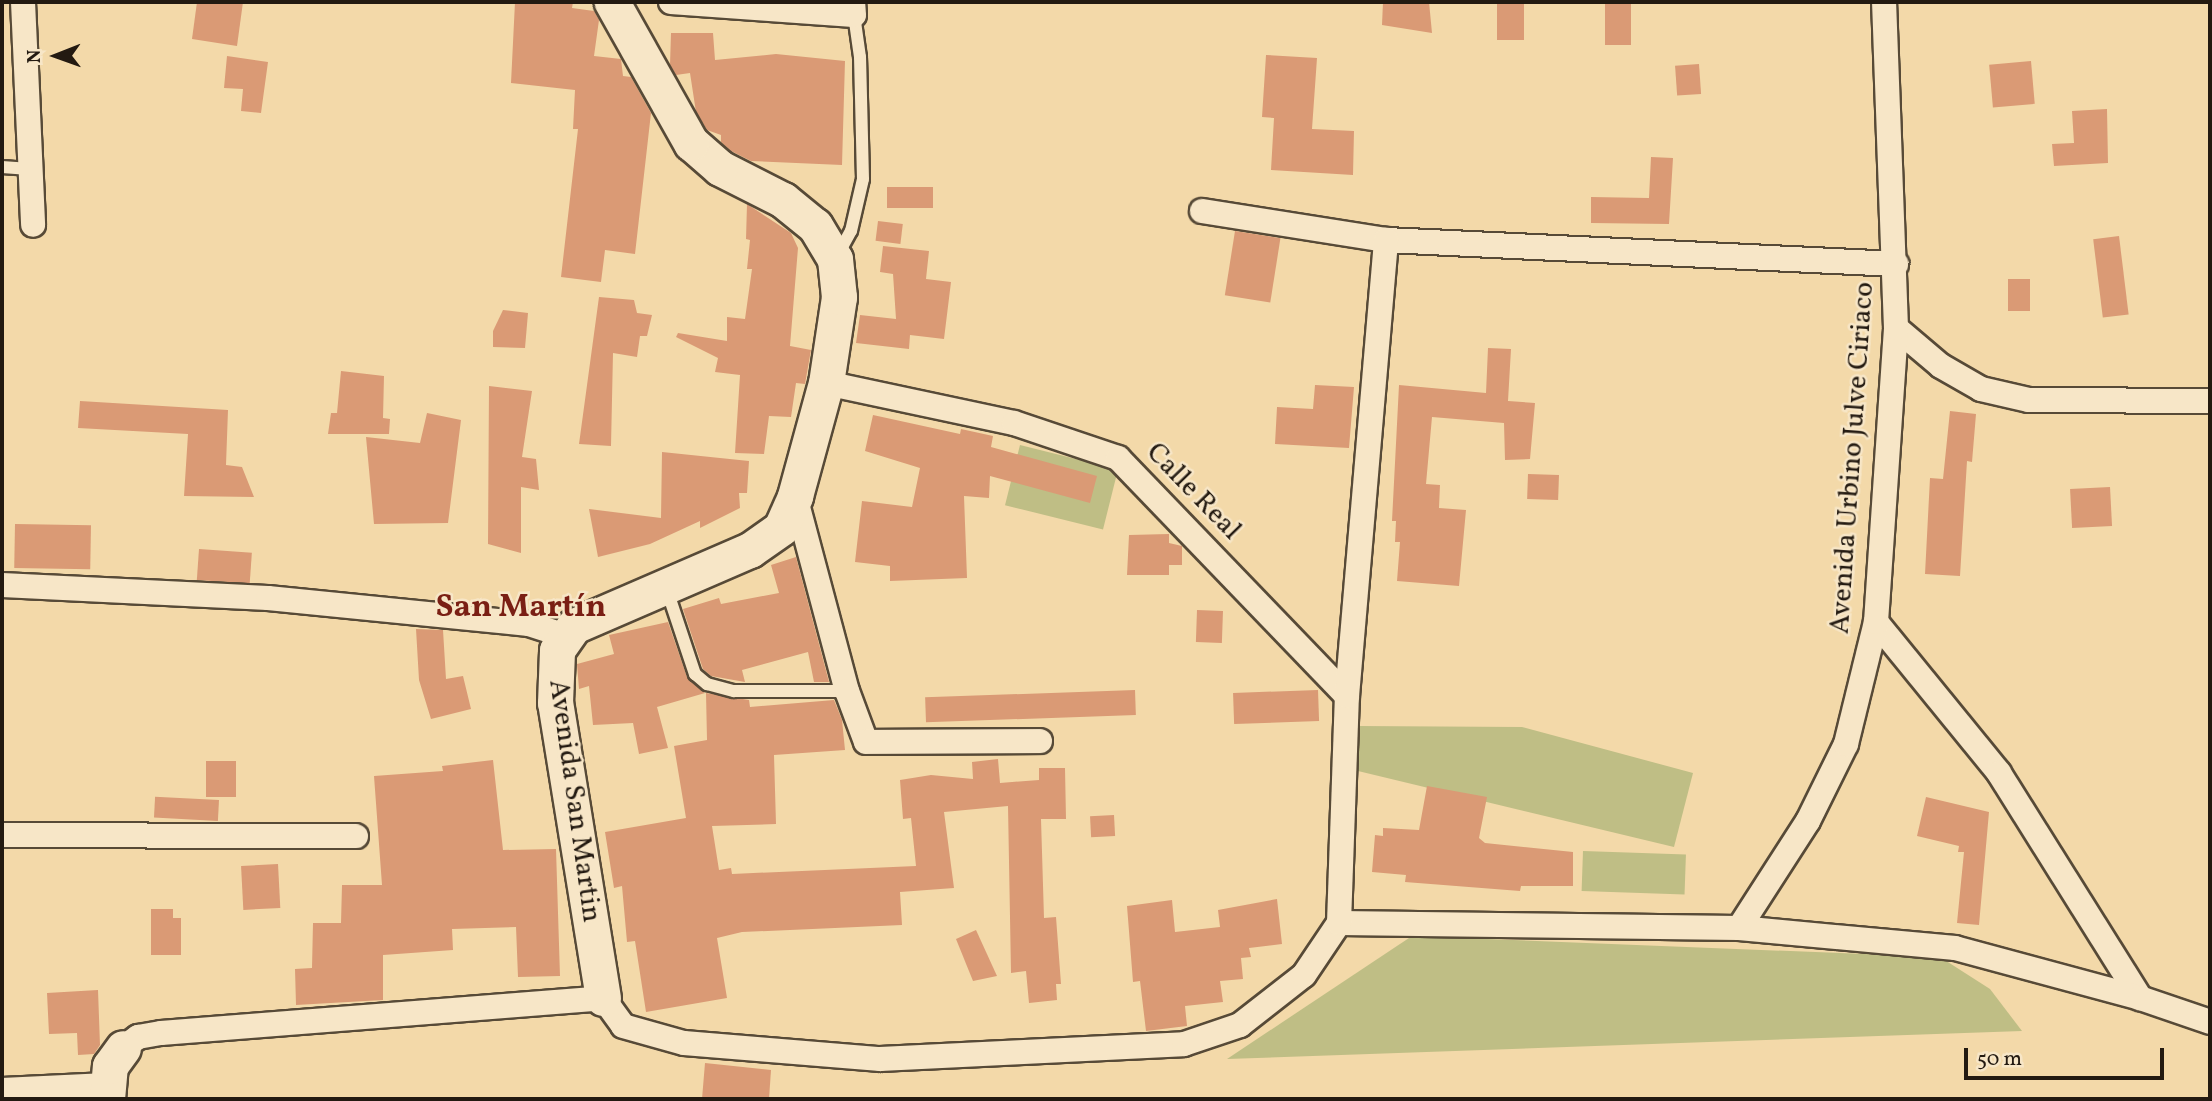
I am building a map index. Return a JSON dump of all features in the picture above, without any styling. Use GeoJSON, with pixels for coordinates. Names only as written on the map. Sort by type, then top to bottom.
{"type":"FeatureCollection","features":[{"type":"Feature","properties":{"kind":"street"},"geometry":{"type":"LineString","coordinates":[[23,2],[33,169],[33,225]]}},
{"type":"Feature","properties":{"kind":"street"},"geometry":{"type":"LineString","coordinates":[[2,585],[268,598],[529,624],[567,636],[574,626],[750,550],[781,528],[795,496],[826,383],[839,297],[835,260],[815,226],[799,213],[720,168],[691,143],[612,2]]}},
{"type":"Feature","properties":{"kind":"street"},"geometry":{"type":"LineString","coordinates":[[671,2],[853,8]]}},
{"type":"Feature","properties":{"kind":"street","name":"Avenida Urbino Julve Ciriaco"},"geometry":{"type":"LineString","coordinates":[[1739,928],[1808,821],[1846,744],[1876,622],[1896,328],[1896,264],[1884,2]]}},
{"type":"Feature","properties":{"kind":"street"},"geometry":{"type":"LineString","coordinates":[[1202,211],[1386,240],[1896,264]]}},
{"type":"Feature","properties":{"kind":"street"},"geometry":{"type":"LineString","coordinates":[[2,1090],[107,1092],[110,1066],[123,1048],[138,1037],[603,998],[623,1026],[684,1043],[880,1059],[1184,1044],[1240,1025],[1304,975],[1339,923],[1347,696],[1386,240]]}},
{"type":"Feature","properties":{"kind":"street"},"geometry":{"type":"LineString","coordinates":[[1896,328],[1941,366],[1993,392],[2029,400],[2210,401]]}},
{"type":"Feature","properties":{"kind":"street","name":"Calle Real"},"geometry":{"type":"LineString","coordinates":[[826,383],[1014,423],[1118,458],[1347,696]]}},
{"type":"Feature","properties":{"kind":"street"},"geometry":{"type":"LineString","coordinates":[[795,496],[846,691],[866,742],[1040,741]]}},
{"type":"Feature","properties":{"kind":"street"},"geometry":{"type":"LineString","coordinates":[[1876,622],[1999,773],[2140,998]]}},
{"type":"Feature","properties":{"kind":"street","name":"Avenida San Martin"},"geometry":{"type":"LineString","coordinates":[[567,636],[557,650],[555,703],[603,998]]}},
{"type":"Feature","properties":{"kind":"street"},"geometry":{"type":"LineString","coordinates":[[2,835],[356,836]]}},
{"type":"Feature","properties":{"kind":"street"},"geometry":{"type":"LineString","coordinates":[[1339,923],[1739,928],[1955,948],[2140,998],[2210,1022]]}},
{"type":"Feature","properties":{"kind":"lane"},"geometry":{"type":"LineString","coordinates":[[835,260],[851,231],[863,179],[860,57],[853,8]]}},
{"type":"Feature","properties":{"kind":"lane"},"geometry":{"type":"LineString","coordinates":[[2,167],[33,169]]}},
{"type":"Feature","properties":{"kind":"lane"},"geometry":{"type":"LineString","coordinates":[[666,586],[695,674],[707,684],[734,691],[846,691]]}},
{"type":"Feature","properties":{"kind":"shaded area"},"geometry":{"type":"Polygon","coordinates":[[[1020,445],[1118,469],[1103,530],[1005,505],[1020,445]]]}},
{"type":"Feature","properties":{"kind":"shaded area"},"geometry":{"type":"Polygon","coordinates":[[[1358,726],[1522,727],[1693,773],[1674,847],[1358,771],[1358,726]]]}},
{"type":"Feature","properties":{"kind":"shaded area"},"geometry":{"type":"Polygon","coordinates":[[[1583,851],[1686,855],[1685,895],[1582,891],[1583,851]]]}},
{"type":"Feature","properties":{"kind":"shaded area"},"geometry":{"type":"Polygon","coordinates":[[[1412,936],[1940,957],[1990,989],[2022,1031],[1227,1059],[1412,936]]]}},
{"type":"Feature","properties":{"kind":"building"},"geometry":{"type":"Polygon","coordinates":[[[197,2],[243,2],[237,46],[192,39],[197,2]]]}},
{"type":"Feature","properties":{"kind":"building"},"geometry":{"type":"Polygon","coordinates":[[[515,2],[573,2],[572,8],[594,11],[599,20],[594,56],[621,59],[623,76],[631,77],[651,113],[635,254],[605,250],[601,282],[561,277],[578,129],[573,129],[575,90],[511,83],[515,2]]]}},
{"type":"Feature","properties":{"kind":"building"},"geometry":{"type":"Polygon","coordinates":[[[1383,2],[1429,2],[1432,33],[1382,25],[1383,2]]]}},
{"type":"Feature","properties":{"kind":"building"},"geometry":{"type":"Polygon","coordinates":[[[1497,2],[1524,2],[1524,40],[1497,40],[1497,2]]]}},
{"type":"Feature","properties":{"kind":"building"},"geometry":{"type":"Polygon","coordinates":[[[1605,2],[1631,2],[1631,45],[1605,45],[1605,2]]]}},
{"type":"Feature","properties":{"kind":"building"},"geometry":{"type":"Polygon","coordinates":[[[671,33],[713,33],[715,60],[776,54],[845,61],[842,165],[751,161],[731,151],[721,142],[721,135],[707,130],[696,112],[690,73],[676,75],[670,65],[671,33]]]}},
{"type":"Feature","properties":{"kind":"building"},"geometry":{"type":"Polygon","coordinates":[[[1266,55],[1317,58],[1312,129],[1354,131],[1353,175],[1271,170],[1274,118],[1262,117],[1266,55]]]}},
{"type":"Feature","properties":{"kind":"building"},"geometry":{"type":"Polygon","coordinates":[[[227,56],[268,62],[261,113],[241,111],[243,89],[224,88],[227,56]]]}},
{"type":"Feature","properties":{"kind":"building"},"geometry":{"type":"Polygon","coordinates":[[[2031,61],[2035,104],[1993,107],[1989,65],[2031,61]]]}},
{"type":"Feature","properties":{"kind":"building"},"geometry":{"type":"Polygon","coordinates":[[[1699,64],[1701,94],[1677,96],[1675,66],[1699,64]]]}},
{"type":"Feature","properties":{"kind":"building"},"geometry":{"type":"Polygon","coordinates":[[[2107,109],[2108,163],[2054,166],[2052,144],[2074,143],[2072,111],[2107,109]]]}},
{"type":"Feature","properties":{"kind":"building"},"geometry":{"type":"Polygon","coordinates":[[[1651,157],[1673,158],[1669,224],[1591,223],[1591,197],[1649,198],[1651,157]]]}},
{"type":"Feature","properties":{"kind":"building"},"geometry":{"type":"Polygon","coordinates":[[[887,187],[933,187],[933,208],[887,208],[887,187]]]}},
{"type":"Feature","properties":{"kind":"building"},"geometry":{"type":"Polygon","coordinates":[[[747,204],[791,233],[798,248],[790,346],[811,350],[805,384],[796,383],[791,417],[769,416],[764,454],[735,453],[740,375],[715,372],[718,358],[676,337],[678,333],[727,341],[727,317],[745,319],[752,269],[747,269],[750,240],[746,239],[747,204]]]}},
{"type":"Feature","properties":{"kind":"building"},"geometry":{"type":"Polygon","coordinates":[[[878,221],[903,224],[900,244],[876,241],[878,221]]]}},
{"type":"Feature","properties":{"kind":"building"},"geometry":{"type":"Polygon","coordinates":[[[1235,231],[1280,238],[1270,302],[1225,295],[1235,231]]]}},
{"type":"Feature","properties":{"kind":"building"},"geometry":{"type":"Polygon","coordinates":[[[2119,236],[2129,314],[2103,318],[2093,239],[2119,236]]]}},
{"type":"Feature","properties":{"kind":"building"},"geometry":{"type":"Polygon","coordinates":[[[883,246],[929,251],[926,279],[951,282],[944,339],[910,335],[909,349],[856,343],[860,315],[896,319],[893,274],[880,272],[883,246]]]}},
{"type":"Feature","properties":{"kind":"building"},"geometry":{"type":"Polygon","coordinates":[[[2008,279],[2030,279],[2030,311],[2008,311],[2008,279]]]}},
{"type":"Feature","properties":{"kind":"building"},"geometry":{"type":"Polygon","coordinates":[[[599,297],[634,300],[637,313],[652,315],[647,336],[640,336],[637,357],[613,353],[611,446],[579,444],[599,297]]]}},
{"type":"Feature","properties":{"kind":"building"},"geometry":{"type":"Polygon","coordinates":[[[503,310],[528,313],[525,348],[493,347],[493,331],[503,310]]]}},
{"type":"Feature","properties":{"kind":"building"},"geometry":{"type":"Polygon","coordinates":[[[1488,348],[1511,349],[1508,401],[1535,403],[1530,459],[1505,460],[1504,423],[1432,417],[1426,484],[1440,485],[1439,508],[1466,510],[1459,586],[1397,581],[1400,542],[1395,542],[1396,521],[1392,521],[1399,385],[1486,393],[1488,348]]]}},
{"type":"Feature","properties":{"kind":"building"},"geometry":{"type":"Polygon","coordinates":[[[341,371],[384,376],[383,418],[390,419],[389,434],[328,434],[331,413],[337,413],[341,371]]]}},
{"type":"Feature","properties":{"kind":"building"},"geometry":{"type":"Polygon","coordinates":[[[1315,385],[1354,387],[1349,448],[1275,444],[1277,407],[1313,409],[1315,385]]]}},
{"type":"Feature","properties":{"kind":"building"},"geometry":{"type":"Polygon","coordinates":[[[489,386],[532,391],[522,457],[536,459],[539,490],[521,487],[521,553],[488,544],[489,386]]]}},
{"type":"Feature","properties":{"kind":"building"},"geometry":{"type":"Polygon","coordinates":[[[80,401],[228,410],[226,465],[242,467],[254,497],[184,496],[188,434],[78,428],[80,401]]]}},
{"type":"Feature","properties":{"kind":"building"},"geometry":{"type":"Polygon","coordinates":[[[1950,411],[1976,414],[1972,462],[1967,461],[1960,576],[1925,574],[1930,478],[1943,479],[1950,411]]]}},
{"type":"Feature","properties":{"kind":"building"},"geometry":{"type":"Polygon","coordinates":[[[427,413],[461,420],[448,523],[374,524],[366,437],[420,443],[427,413]]]}},
{"type":"Feature","properties":{"kind":"building"},"geometry":{"type":"Polygon","coordinates":[[[873,415],[960,434],[961,429],[993,436],[991,447],[1097,476],[1090,503],[990,476],[989,498],[964,496],[967,578],[890,581],[890,566],[855,562],[862,501],[912,507],[920,468],[865,451],[873,415]]]}},
{"type":"Feature","properties":{"kind":"building"},"geometry":{"type":"Polygon","coordinates":[[[662,452],[749,461],[747,493],[739,493],[740,508],[700,528],[700,521],[650,544],[598,557],[589,509],[661,518],[662,452]]]}},
{"type":"Feature","properties":{"kind":"building"},"geometry":{"type":"Polygon","coordinates":[[[1528,474],[1559,475],[1558,500],[1527,499],[1528,474]]]}},
{"type":"Feature","properties":{"kind":"building"},"geometry":{"type":"Polygon","coordinates":[[[2110,487],[2112,526],[2072,528],[2070,489],[2110,487]]]}},
{"type":"Feature","properties":{"kind":"building"},"geometry":{"type":"Polygon","coordinates":[[[15,524],[91,525],[90,569],[14,568],[15,524]]]}},
{"type":"Feature","properties":{"kind":"building"},"geometry":{"type":"Polygon","coordinates":[[[1169,534],[1169,543],[1182,546],[1182,565],[1169,565],[1169,575],[1127,575],[1129,535],[1169,534]]]}},
{"type":"Feature","properties":{"kind":"building"},"geometry":{"type":"Polygon","coordinates":[[[199,549],[252,553],[250,584],[197,580],[199,549]]]}},
{"type":"Feature","properties":{"kind":"building"},"geometry":{"type":"Polygon","coordinates":[[[796,557],[829,682],[814,682],[808,652],[742,670],[745,682],[711,676],[703,669],[683,609],[719,598],[721,604],[779,593],[771,565],[796,557]]]}},
{"type":"Feature","properties":{"kind":"building"},"geometry":{"type":"Polygon","coordinates":[[[1197,610],[1223,611],[1222,643],[1196,642],[1197,610]]]}},
{"type":"Feature","properties":{"kind":"building"},"geometry":{"type":"Polygon","coordinates":[[[668,622],[687,677],[705,693],[657,707],[668,748],[639,754],[633,723],[593,725],[589,686],[579,689],[577,664],[614,654],[609,635],[668,622]]]}},
{"type":"Feature","properties":{"kind":"building"},"geometry":{"type":"Polygon","coordinates":[[[416,629],[443,630],[446,679],[463,676],[471,709],[431,719],[419,680],[416,629]]]}},
{"type":"Feature","properties":{"kind":"building"},"geometry":{"type":"Polygon","coordinates":[[[1135,690],[1136,715],[926,722],[925,697],[1135,690]]]}},
{"type":"Feature","properties":{"kind":"building"},"geometry":{"type":"Polygon","coordinates":[[[1318,690],[1319,721],[1234,724],[1233,693],[1318,690]]]}},
{"type":"Feature","properties":{"kind":"building"},"geometry":{"type":"Polygon","coordinates":[[[706,693],[749,700],[750,707],[834,700],[842,720],[845,750],[774,755],[776,824],[712,826],[719,870],[731,868],[732,874],[916,866],[911,818],[903,819],[900,780],[931,775],[973,779],[972,762],[998,759],[1000,783],[1039,780],[1039,768],[1065,768],[1066,819],[1041,819],[1044,918],[1056,917],[1061,984],[1056,984],[1057,1000],[1029,1003],[1026,971],[1011,973],[1008,806],[944,812],[954,888],[900,892],[902,925],[742,932],[717,938],[727,998],[646,1012],[635,941],[627,942],[622,886],[614,888],[605,832],[686,818],[674,746],[707,740],[706,693]]]}},
{"type":"Feature","properties":{"kind":"building"},"geometry":{"type":"Polygon","coordinates":[[[493,760],[503,850],[556,849],[560,976],[518,977],[516,927],[452,929],[453,950],[383,955],[383,1000],[296,1005],[295,969],[312,968],[313,923],[341,923],[342,885],[382,885],[374,776],[443,771],[442,766],[493,760]]]}},
{"type":"Feature","properties":{"kind":"building"},"geometry":{"type":"Polygon","coordinates":[[[206,761],[236,761],[236,797],[206,797],[206,761]]]}},
{"type":"Feature","properties":{"kind":"building"},"geometry":{"type":"Polygon","coordinates":[[[1427,786],[1487,797],[1479,838],[1485,843],[1573,852],[1573,886],[1521,886],[1520,891],[1405,882],[1406,875],[1372,872],[1375,835],[1383,836],[1383,828],[1419,830],[1427,786]]]}},
{"type":"Feature","properties":{"kind":"building"},"geometry":{"type":"Polygon","coordinates":[[[155,797],[219,800],[218,821],[154,818],[155,797]]]}},
{"type":"Feature","properties":{"kind":"building"},"geometry":{"type":"Polygon","coordinates":[[[1926,797],[1989,812],[1979,925],[1957,923],[1964,852],[1958,852],[1959,846],[1917,836],[1926,797]]]}},
{"type":"Feature","properties":{"kind":"building"},"geometry":{"type":"Polygon","coordinates":[[[1114,815],[1115,836],[1091,837],[1090,816],[1114,815]]]}},
{"type":"Feature","properties":{"kind":"building"},"geometry":{"type":"Polygon","coordinates":[[[278,864],[280,908],[243,910],[241,866],[278,864]]]}},
{"type":"Feature","properties":{"kind":"building"},"geometry":{"type":"Polygon","coordinates":[[[1277,899],[1282,944],[1249,948],[1251,957],[1241,958],[1243,979],[1220,981],[1223,1002],[1185,1006],[1187,1026],[1146,1031],[1140,981],[1133,982],[1127,906],[1172,900],[1175,932],[1220,927],[1218,910],[1277,899]]]}},
{"type":"Feature","properties":{"kind":"building"},"geometry":{"type":"Polygon","coordinates":[[[151,909],[173,909],[173,918],[181,918],[181,955],[151,955],[151,909]]]}},
{"type":"Feature","properties":{"kind":"building"},"geometry":{"type":"Polygon","coordinates":[[[976,930],[997,976],[973,981],[956,939],[976,930]]]}},
{"type":"Feature","properties":{"kind":"building"},"geometry":{"type":"Polygon","coordinates":[[[98,990],[100,1045],[94,1054],[78,1055],[77,1033],[49,1034],[47,993],[98,990]]]}},
{"type":"Feature","properties":{"kind":"building"},"geometry":{"type":"Polygon","coordinates":[[[705,1063],[771,1070],[769,1099],[702,1099],[705,1063]]]}},
{"type":"Feature","properties":{"kind":"district","name":"San Martín"},"geometry":{"type":"Point","coordinates":[521,608]}}]}
